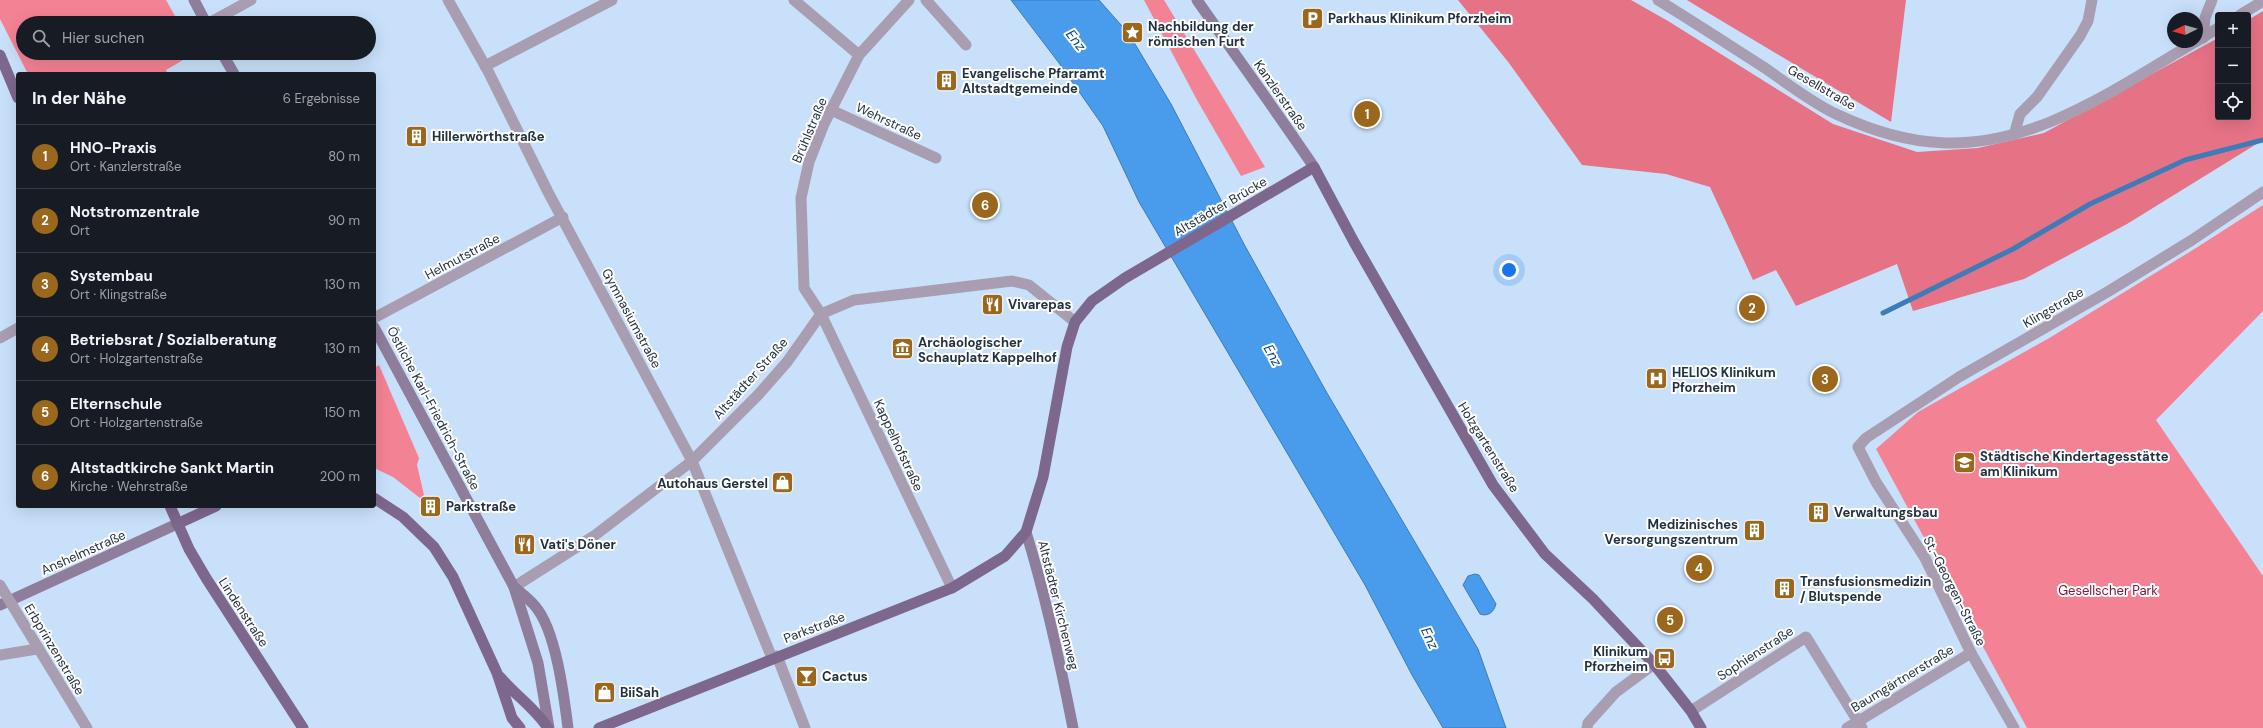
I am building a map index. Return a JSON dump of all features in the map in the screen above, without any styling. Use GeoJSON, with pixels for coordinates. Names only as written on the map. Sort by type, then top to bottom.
{"type":"FeatureCollection","features":[{"type":"Feature","properties":{"kind":"main road"},"geometry":{"type":"LineString","coordinates":[[194,0],[202,16]]}},
{"type":"Feature","properties":{"kind":"main road","name":"Kanzlerstraße"},"geometry":{"type":"LineString","coordinates":[[1197,0],[1255,84],[1274,107],[1314,167]]}},
{"type":"Feature","properties":{"kind":"main road"},"geometry":{"type":"LineString","coordinates":[[0,55],[16,93]]}},
{"type":"Feature","properties":{"kind":"main road"},"geometry":{"type":"LineString","coordinates":[[226,60],[233,72]]}},
{"type":"Feature","properties":{"kind":"main road","name":"Altstädter Brücke"},"geometry":{"type":"LineString","coordinates":[[1167,254],[1314,167]]}},
{"type":"Feature","properties":{"kind":"main road","name":"Holzgartenstraße"},"geometry":{"type":"LineString","coordinates":[[1314,167],[1354,242],[1493,485],[1545,554],[1597,603],[1654,664],[1691,711],[1701,728]]}},
{"type":"Feature","properties":{"kind":"main road","name":"Altstädter Kirchenweg"},"geometry":{"type":"LineString","coordinates":[[1073,728],[1057,643],[1042,584],[1026,532],[1043,477],[1067,347],[1075,322],[1092,301],[1127,277],[1167,254]]}},
{"type":"Feature","properties":{"kind":"main road","name":"Östliche Karl-Friedrich-Straße"},"geometry":{"type":"LineString","coordinates":[[376,331],[514,587],[538,663],[549,728]]}},
{"type":"Feature","properties":{"kind":"main road"},"geometry":{"type":"LineString","coordinates":[[376,499],[403,517],[434,547],[453,577],[497,673],[507,707],[512,718],[520,728]]}},
{"type":"Feature","properties":{"kind":"main road","name":"Lindenstraße"},"geometry":{"type":"LineString","coordinates":[[171,508],[177,524],[206,578],[303,728]]}},
{"type":"Feature","properties":{"kind":"main road"},"geometry":{"type":"LineString","coordinates":[[177,524],[212,508]]}},
{"type":"Feature","properties":{"kind":"main road","name":"Anshelmstraße"},"geometry":{"type":"LineString","coordinates":[[0,605],[177,524]]}},
{"type":"Feature","properties":{"kind":"main road","name":"Parkstraße"},"geometry":{"type":"LineString","coordinates":[[599,728],[684,695],[774,657],[952,588],[1005,556],[1026,532]]}},
{"type":"Feature","properties":{"kind":"main road","name":"Östliche Karl-Friedrich-Straße"},"geometry":{"type":"LineString","coordinates":[[514,587],[535,606],[545,625],[563,692],[568,728]]}},
{"type":"Feature","properties":{"kind":"main road"},"geometry":{"type":"LineString","coordinates":[[497,673],[514,693],[541,716],[549,728]]}},
{"type":"Feature","properties":{"kind":"street"},"geometry":{"type":"LineString","coordinates":[[222,16],[251,0]]}},
{"type":"Feature","properties":{"kind":"street","name":"Gymnasiumstraße"},"geometry":{"type":"LineString","coordinates":[[448,0],[485,66],[692,461],[805,728]]}},
{"type":"Feature","properties":{"kind":"street"},"geometry":{"type":"LineString","coordinates":[[485,66],[612,0]]}},
{"type":"Feature","properties":{"kind":"street"},"geometry":{"type":"LineString","coordinates":[[794,0],[859,55]]}},
{"type":"Feature","properties":{"kind":"street","name":"Brühlstraße"},"geometry":{"type":"LineString","coordinates":[[821,314],[804,288],[801,198],[809,162],[831,110],[859,55],[909,0]]}},
{"type":"Feature","properties":{"kind":"street"},"geometry":{"type":"LineString","coordinates":[[926,0],[966,45]]}},
{"type":"Feature","properties":{"kind":"street","name":"Gesellstraße"},"geometry":{"type":"LineString","coordinates":[[1658,0],[1835,114],[1864,126],[1923,143],[1950,144],[2014,135],[2049,122],[2096,101],[2185,48]]}},
{"type":"Feature","properties":{"kind":"street"},"geometry":{"type":"LineString","coordinates":[[2014,135],[2020,114],[2037,97],[2080,36],[2088,21],[2092,0]]}},
{"type":"Feature","properties":{"kind":"street"},"geometry":{"type":"LineString","coordinates":[[2203,24],[2212,0]]}},
{"type":"Feature","properties":{"kind":"street"},"geometry":{"type":"LineString","coordinates":[[2245,12],[2263,1]]}},
{"type":"Feature","properties":{"kind":"street","name":"Gesellstraße"},"geometry":{"type":"LineString","coordinates":[[2203,37],[2215,30]]}},
{"type":"Feature","properties":{"kind":"street","name":"Wehrstraße"},"geometry":{"type":"LineString","coordinates":[[831,110],[936,158]]}},
{"type":"Feature","properties":{"kind":"street","name":"Klingstraße"},"geometry":{"type":"LineString","coordinates":[[1858,448],[1866,438],[1959,377],[2173,252],[2263,192]]}},
{"type":"Feature","properties":{"kind":"street","name":"Helmutstraße"},"geometry":{"type":"LineString","coordinates":[[376,317],[563,217]]}},
{"type":"Feature","properties":{"kind":"street"},"geometry":{"type":"LineString","coordinates":[[821,314],[854,300],[1012,280],[1029,285],[1075,322]]}},
{"type":"Feature","properties":{"kind":"street","name":"Altstädter Straße"},"geometry":{"type":"LineString","coordinates":[[514,587],[594,536],[692,461],[762,390],[787,362],[821,314]]}},
{"type":"Feature","properties":{"kind":"street","name":"Kappelhofstraße"},"geometry":{"type":"LineString","coordinates":[[821,314],[952,588]]}},
{"type":"Feature","properties":{"kind":"street"},"geometry":{"type":"LineString","coordinates":[[0,338],[16,329]]}},
{"type":"Feature","properties":{"kind":"street","name":"St.-Georgen-Straße"},"geometry":{"type":"LineString","coordinates":[[1858,448],[1876,482],[1925,558],[1971,653],[2014,728]]}},
{"type":"Feature","properties":{"kind":"street","name":"Erbprinzenstraße"},"geometry":{"type":"LineString","coordinates":[[0,585],[37,649],[86,728]]}},
{"type":"Feature","properties":{"kind":"street","name":"Sophienstraße"},"geometry":{"type":"LineString","coordinates":[[1691,711],[1806,637],[1860,725]]}},
{"type":"Feature","properties":{"kind":"street"},"geometry":{"type":"LineString","coordinates":[[0,655],[37,649]]}},
{"type":"Feature","properties":{"kind":"street","name":"Baumgärtnerstraße"},"geometry":{"type":"LineString","coordinates":[[1847,728],[1860,725],[1971,653]]}},
{"type":"Feature","properties":{"kind":"street"},"geometry":{"type":"LineString","coordinates":[[1587,728],[1588,723],[1616,692],[1654,664]]}},
{"type":"Feature","properties":{"kind":"green space"},"geometry":{"type":"Polygon","coordinates":[[[0,0],[166,0],[175,16],[16,16],[16,50],[0,19],[0,0]]]}},
{"type":"Feature","properties":{"kind":"green space"},"geometry":{"type":"Polygon","coordinates":[[[1144,0],[1164,0],[1265,167],[1241,176],[1197,100],[1144,0]]]}},
{"type":"Feature","properties":{"kind":"green space"},"geometry":{"type":"Polygon","coordinates":[[[21,60],[183,60],[166,70],[167,72],[27,72],[21,60]]]}},
{"type":"Feature","properties":{"kind":"green space","name":"Gesellscher Park"},"geometry":{"type":"Polygon","coordinates":[[[2263,205],[2263,311],[2156,420],[2263,576],[2263,728],[2027,728],[1876,449],[1918,412],[2051,337],[2263,205]]]}},
{"type":"Feature","properties":{"kind":"green space"},"geometry":{"type":"Polygon","coordinates":[[[379,365],[419,458],[417,465],[424,495],[420,498],[393,477],[376,469],[376,367],[379,365]]]}},
{"type":"Feature","properties":{"kind":"shaded area"},"geometry":{"type":"Polygon","coordinates":[[[1458,0],[1631,0],[1668,21],[1833,124],[1917,152],[1978,148],[2044,133],[2200,48],[2203,48],[2203,46],[2215,40],[2215,120],[2251,120],[2251,18],[2263,11],[2263,140],[2127,224],[2024,279],[1913,311],[1897,264],[1796,306],[1776,270],[1753,280],[1710,187],[1666,174],[1582,165],[1509,63],[1458,0]]]}},
{"type":"Feature","properties":{"kind":"shaded area"},"geometry":{"type":"Polygon","coordinates":[[[1687,0],[1906,0],[1891,122],[1695,5],[1687,0]]]}},
{"type":"Feature","properties":{"kind":"water","name":"Enz"},"geometry":{"type":"Polygon","coordinates":[[[1011,0],[1099,0],[1129,34],[1171,104],[1245,246],[1327,393],[1478,649],[1506,728],[1443,728],[1412,675],[1365,585],[1139,202],[1103,126],[1059,63],[1011,0]]]}},
{"type":"Feature","properties":{"kind":"water"},"geometry":{"type":"Polygon","coordinates":[[[1475,574],[1479,575],[1496,604],[1494,609],[1486,615],[1480,614],[1463,585],[1468,576],[1475,574]]]}},
{"type":"Feature","properties":{"kind":"waterway"},"geometry":{"type":"LineString","coordinates":[[1883,313],[2013,249],[2090,204],[2185,160],[2263,140]]}},
{"type":"Feature","properties":{"kind":"place","name":"Parkhaus Klinikum Pforzheim"},"geometry":{"type":"Point","coordinates":[1313,18]}},
{"type":"Feature","properties":{"kind":"place","name":"Nachbildung der römischen Furt"},"geometry":{"type":"Point","coordinates":[1132,33]}},
{"type":"Feature","properties":{"kind":"place","name":"Evangelische Pfarramt Altstadtgemeinde"},"geometry":{"type":"Point","coordinates":[947,80]}},
{"type":"Feature","properties":{"kind":"place","name":"HNO-Praxis"},"geometry":{"type":"Point","coordinates":[1367,114]}},
{"type":"Feature","properties":{"kind":"place","name":"Hillerwörthstraße"},"geometry":{"type":"Point","coordinates":[416,136]}},
{"type":"Feature","properties":{"kind":"place","name":"Altstadtkirche Sankt Martin"},"geometry":{"type":"Point","coordinates":[985,205]}},
{"type":"Feature","properties":{"kind":"place","name":"Vivarepas"},"geometry":{"type":"Point","coordinates":[992,304]}},
{"type":"Feature","properties":{"kind":"place","name":"Notstromzentrale"},"geometry":{"type":"Point","coordinates":[1752,308]}},
{"type":"Feature","properties":{"kind":"place","name":"Archäologischer Schauplatz Kappelhof"},"geometry":{"type":"Point","coordinates":[903,349]}},
{"type":"Feature","properties":{"kind":"place","name":"HELIOS Klinikum Pforzheim"},"geometry":{"type":"Point","coordinates":[1656,379]}},
{"type":"Feature","properties":{"kind":"place","name":"Systembau"},"geometry":{"type":"Point","coordinates":[1825,379]}},
{"type":"Feature","properties":{"kind":"place","name":"Städtische Kindertagesstätte am Klinikum"},"geometry":{"type":"Point","coordinates":[1965,463]}},
{"type":"Feature","properties":{"kind":"place","name":"Autohaus Gerstel"},"geometry":{"type":"Point","coordinates":[783,483]}},
{"type":"Feature","properties":{"kind":"place","name":"Parkstraße"},"geometry":{"type":"Point","coordinates":[431,506]}},
{"type":"Feature","properties":{"kind":"place","name":"Verwaltungsbau"},"geometry":{"type":"Point","coordinates":[1819,512]}},
{"type":"Feature","properties":{"kind":"place","name":"Medizinisches Versorgungszentrum"},"geometry":{"type":"Point","coordinates":[1754,531]}},
{"type":"Feature","properties":{"kind":"place","name":"Vati's Döner"},"geometry":{"type":"Point","coordinates":[525,544]}},
{"type":"Feature","properties":{"kind":"place","name":"Betriebsrat / Sozialberatung"},"geometry":{"type":"Point","coordinates":[1699,568]}},
{"type":"Feature","properties":{"kind":"place","name":"Transfusionsmedizin / Blutspende"},"geometry":{"type":"Point","coordinates":[1785,588]}},
{"type":"Feature","properties":{"kind":"place","name":"Elternschule"},"geometry":{"type":"Point","coordinates":[1670,620]}},
{"type":"Feature","properties":{"kind":"place","name":"Klinikum Pforzheim"},"geometry":{"type":"Point","coordinates":[1664,658]}},
{"type":"Feature","properties":{"kind":"place","name":"Cactus"},"geometry":{"type":"Point","coordinates":[807,676]}},
{"type":"Feature","properties":{"kind":"place","name":"BiiSah"},"geometry":{"type":"Point","coordinates":[604,692]}}]}
